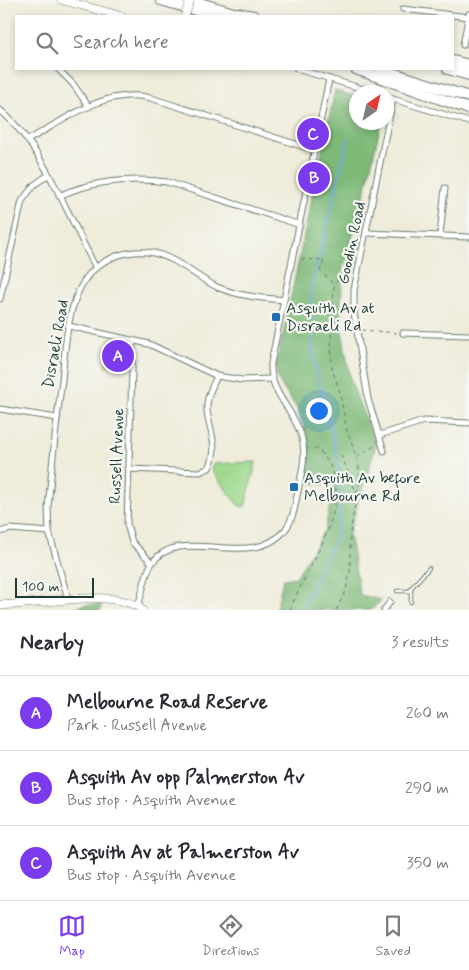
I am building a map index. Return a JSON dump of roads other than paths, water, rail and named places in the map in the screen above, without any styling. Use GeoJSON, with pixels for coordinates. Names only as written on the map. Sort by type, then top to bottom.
{"type":"FeatureCollection","features":[{"type":"Feature","properties":{"kind":"highway"},"geometry":{"type":"LineString","coordinates":[[161,0],[215,14],[230,15]]}},
{"type":"Feature","properties":{"kind":"highway"},"geometry":{"type":"LineString","coordinates":[[190,0],[215,14],[234,15]]}},
{"type":"Feature","properties":{"kind":"highway"},"geometry":{"type":"LineString","coordinates":[[454,61],[469,65]]}},
{"type":"Feature","properties":{"kind":"highway"},"geometry":{"type":"LineString","coordinates":[[359,70],[469,109]]}},
{"type":"Feature","properties":{"kind":"highway"},"geometry":{"type":"LineString","coordinates":[[383,70],[469,97]]}},
{"type":"Feature","properties":{"kind":"highway"},"geometry":{"type":"LineString","coordinates":[[452,70],[469,75]]}},
{"type":"Feature","properties":{"kind":"street"},"geometry":{"type":"LineString","coordinates":[[62,0],[116,15]]}},
{"type":"Feature","properties":{"kind":"street"},"geometry":{"type":"LineString","coordinates":[[185,15],[190,0]]}},
{"type":"Feature","properties":{"kind":"street"},"geometry":{"type":"LineString","coordinates":[[403,9],[469,16],[463,45]]}},
{"type":"Feature","properties":{"kind":"street"},"geometry":{"type":"LineString","coordinates":[[59,70],[73,84],[89,107]]}},
{"type":"Feature","properties":{"kind":"street"},"geometry":{"type":"LineString","coordinates":[[301,70],[351,85]]}},
{"type":"Feature","properties":{"kind":"street"},"geometry":{"type":"LineString","coordinates":[[0,605],[68,599],[114,599],[140,608],[152,564],[161,554],[175,548],[260,547],[274,540],[285,529],[292,516],[300,482],[303,464],[303,444],[298,427],[276,391],[271,379],[273,355],[329,78]]}},
{"type":"Feature","properties":{"kind":"street"},"geometry":{"type":"LineString","coordinates":[[28,140],[89,107],[117,96],[139,95],[314,150]]}},
{"type":"Feature","properties":{"kind":"street"},"geometry":{"type":"LineString","coordinates":[[394,99],[469,122]]}},
{"type":"Feature","properties":{"kind":"street"},"geometry":{"type":"LineString","coordinates":[[0,110],[28,140],[96,268]]}},
{"type":"Feature","properties":{"kind":"street","name":"Goodin Road"},"geometry":{"type":"LineString","coordinates":[[384,451],[368,399],[356,330],[354,290],[387,130]]}},
{"type":"Feature","properties":{"kind":"street"},"geometry":{"type":"LineString","coordinates":[[0,299],[22,201],[34,186],[48,175]]}},
{"type":"Feature","properties":{"kind":"street"},"geometry":{"type":"LineString","coordinates":[[59,196],[68,192],[124,180],[154,180],[168,182],[300,225]]}},
{"type":"Feature","properties":{"kind":"street"},"geometry":{"type":"LineString","coordinates":[[440,235],[445,188]]}},
{"type":"Feature","properties":{"kind":"street"},"geometry":{"type":"LineString","coordinates":[[367,233],[469,237]]}},
{"type":"Feature","properties":{"kind":"street","name":"Disraeli Road"},"geometry":{"type":"LineString","coordinates":[[68,599],[49,532],[48,508],[69,326],[78,294],[85,280],[96,268],[124,254],[139,251],[156,254],[174,261],[219,288],[240,294],[284,300]]}},
{"type":"Feature","properties":{"kind":"street"},"geometry":{"type":"LineString","coordinates":[[69,326],[133,340],[165,350],[217,376],[242,380],[271,379]]}},
{"type":"Feature","properties":{"kind":"street"},"geometry":{"type":"LineString","coordinates":[[402,333],[469,336]]}},
{"type":"Feature","properties":{"kind":"street","name":"Russell Avenue"},"geometry":{"type":"LineString","coordinates":[[133,340],[128,534],[135,547],[152,564]]}},
{"type":"Feature","properties":{"kind":"street"},"geometry":{"type":"LineString","coordinates":[[129,470],[200,472],[209,468],[214,440],[208,417],[208,400],[217,376]]}},
{"type":"Feature","properties":{"kind":"street"},"geometry":{"type":"LineString","coordinates":[[0,409],[57,418]]}},
{"type":"Feature","properties":{"kind":"street"},"geometry":{"type":"LineString","coordinates":[[380,436],[424,421],[469,423]]}},
{"type":"Feature","properties":{"kind":"street"},"geometry":{"type":"LineString","coordinates":[[0,532],[10,529],[49,532]]}},
{"type":"Feature","properties":{"kind":"street"},"geometry":{"type":"LineString","coordinates":[[384,610],[390,602]]}},
{"type":"Feature","properties":{"kind":"lane"},"geometry":{"type":"LineString","coordinates":[[411,602],[410,591],[412,586],[429,568]]}},
{"type":"Feature","properties":{"kind":"lane"},"geometry":{"type":"LineString","coordinates":[[397,591],[410,591]]}},
{"type":"Feature","properties":{"kind":"waterway"},"geometry":{"type":"LineString","coordinates":[[301,610],[338,533],[341,483],[333,436],[313,357],[311,290],[348,139]]}},
{"type":"Feature","properties":{"kind":"place","name":"Asquith Av at Palmerston Av"},"geometry":{"type":"Point","coordinates":[313,134]}},
{"type":"Feature","properties":{"kind":"place","name":"Asquith Av opp Palmerston Av"},"geometry":{"type":"Point","coordinates":[314,178]}},
{"type":"Feature","properties":{"kind":"place","name":"Asquith Av at Disraeli Rd"},"geometry":{"type":"Point","coordinates":[276,317]}},
{"type":"Feature","properties":{"kind":"place","name":"Melbourne Road Reserve"},"geometry":{"type":"Point","coordinates":[118,356]}},
{"type":"Feature","properties":{"kind":"place","name":"Asquith Av before Melbourne Rd"},"geometry":{"type":"Point","coordinates":[294,487]}}]}
